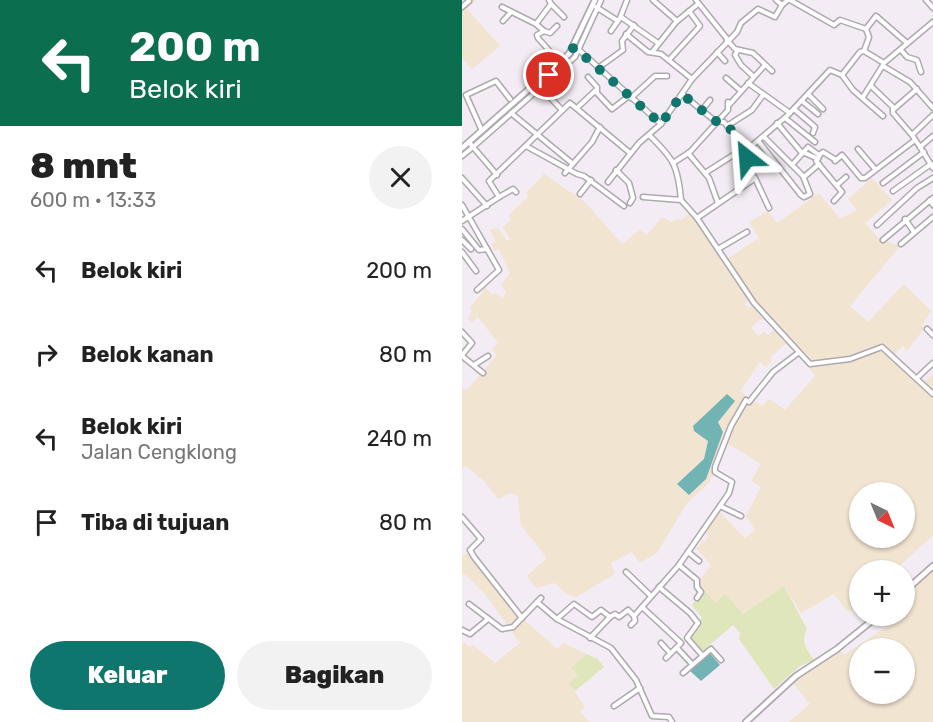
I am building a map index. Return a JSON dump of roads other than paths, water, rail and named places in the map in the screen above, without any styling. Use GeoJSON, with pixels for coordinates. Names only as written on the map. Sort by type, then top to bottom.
{"type":"FeatureCollection","features":[{"type":"Feature","properties":{"kind":"main road"},"geometry":{"type":"LineString","coordinates":[[462,148],[471,145],[483,131],[512,110],[576,48],[595,7],[595,0]]}},
{"type":"Feature","properties":{"kind":"main road"},"geometry":{"type":"LineString","coordinates":[[915,582],[933,566]]}},
{"type":"Feature","properties":{"kind":"main road"},"geometry":{"type":"LineString","coordinates":[[746,722],[796,676],[837,649],[865,626]]}},
{"type":"Feature","properties":{"kind":"street"},"geometry":{"type":"LineString","coordinates":[[601,0],[595,7],[633,26],[658,44]]}},
{"type":"Feature","properties":{"kind":"street"},"geometry":{"type":"LineString","coordinates":[[611,31],[627,0]]}},
{"type":"Feature","properties":{"kind":"street"},"geometry":{"type":"LineString","coordinates":[[653,0],[677,21]]}},
{"type":"Feature","properties":{"kind":"street"},"geometry":{"type":"LineString","coordinates":[[776,0],[782,5]]}},
{"type":"Feature","properties":{"kind":"street"},"geometry":{"type":"LineString","coordinates":[[608,182],[630,153],[661,124],[692,79],[756,9],[774,17],[782,5],[789,0],[832,24],[840,20],[866,29]]}},
{"type":"Feature","properties":{"kind":"street"},"geometry":{"type":"LineString","coordinates":[[926,0],[933,8]]}},
{"type":"Feature","properties":{"kind":"street"},"geometry":{"type":"LineString","coordinates":[[462,7],[469,1]]}},
{"type":"Feature","properties":{"kind":"street"},"geometry":{"type":"LineString","coordinates":[[536,24],[550,2],[564,17]]}},
{"type":"Feature","properties":{"kind":"street"},"geometry":{"type":"LineString","coordinates":[[653,51],[677,21],[697,2],[727,40],[738,50],[753,53],[772,71]]}},
{"type":"Feature","properties":{"kind":"street"},"geometry":{"type":"LineString","coordinates":[[502,7],[549,33],[557,26]]}},
{"type":"Feature","properties":{"kind":"street"},"geometry":{"type":"LineString","coordinates":[[668,60],[700,26],[688,11]]}},
{"type":"Feature","properties":{"kind":"street"},"geometry":{"type":"LineString","coordinates":[[503,21],[512,12]]}},
{"type":"Feature","properties":{"kind":"street"},"geometry":{"type":"LineString","coordinates":[[866,29],[876,16],[907,43]]}},
{"type":"Feature","properties":{"kind":"street"},"geometry":{"type":"LineString","coordinates":[[863,97],[883,64],[933,22]]}},
{"type":"Feature","properties":{"kind":"street"},"geometry":{"type":"LineString","coordinates":[[598,68],[623,49],[621,43],[633,26]]}},
{"type":"Feature","properties":{"kind":"street"},"geometry":{"type":"LineString","coordinates":[[842,75],[860,52],[864,51],[869,37],[866,29]]}},
{"type":"Feature","properties":{"kind":"street"},"geometry":{"type":"LineString","coordinates":[[544,30],[537,35],[538,38],[561,64]]}},
{"type":"Feature","properties":{"kind":"street"},"geometry":{"type":"LineString","coordinates":[[627,34],[648,52],[653,51],[668,60],[692,79]]}},
{"type":"Feature","properties":{"kind":"street"},"geometry":{"type":"LineString","coordinates":[[573,164],[537,135],[512,110],[567,65],[576,48],[661,124]]}},
{"type":"Feature","properties":{"kind":"street"},"geometry":{"type":"LineString","coordinates":[[738,50],[735,55],[740,64],[753,76]]}},
{"type":"Feature","properties":{"kind":"street"},"geometry":{"type":"LineString","coordinates":[[901,50],[907,57],[917,60],[921,72]]}},
{"type":"Feature","properties":{"kind":"street"},"geometry":{"type":"LineString","coordinates":[[864,51],[907,80],[933,108]]}},
{"type":"Feature","properties":{"kind":"street"},"geometry":{"type":"LineString","coordinates":[[717,52],[725,61]]}},
{"type":"Feature","properties":{"kind":"street"},"geometry":{"type":"LineString","coordinates":[[673,163],[688,153],[765,65]]}},
{"type":"Feature","properties":{"kind":"street"},"geometry":{"type":"LineString","coordinates":[[748,149],[759,142],[790,113],[830,70],[842,75],[853,90],[883,116]]}},
{"type":"Feature","properties":{"kind":"street"},"geometry":{"type":"LineString","coordinates":[[588,77],[613,109],[655,76],[667,76]]}},
{"type":"Feature","properties":{"kind":"street"},"geometry":{"type":"LineString","coordinates":[[726,78],[741,91]]}},
{"type":"Feature","properties":{"kind":"street"},"geometry":{"type":"LineString","coordinates":[[483,131],[466,94],[496,81],[510,99]]}},
{"type":"Feature","properties":{"kind":"street"},"geometry":{"type":"LineString","coordinates":[[748,82],[790,113]]}},
{"type":"Feature","properties":{"kind":"street"},"geometry":{"type":"LineString","coordinates":[[871,86],[893,110],[932,166],[893,191]]}},
{"type":"Feature","properties":{"kind":"street"},"geometry":{"type":"LineString","coordinates":[[893,110],[917,89]]}},
{"type":"Feature","properties":{"kind":"street"},"geometry":{"type":"LineString","coordinates":[[534,94],[543,90],[562,110]]}},
{"type":"Feature","properties":{"kind":"street"},"geometry":{"type":"LineString","coordinates":[[578,107],[597,90]]}},
{"type":"Feature","properties":{"kind":"street"},"geometry":{"type":"LineString","coordinates":[[682,94],[717,122],[722,121],[748,149],[748,158],[755,178],[769,208]]}},
{"type":"Feature","properties":{"kind":"street"},"geometry":{"type":"LineString","coordinates":[[808,94],[824,109]]}},
{"type":"Feature","properties":{"kind":"street"},"geometry":{"type":"LineString","coordinates":[[727,126],[752,110],[763,95]]}},
{"type":"Feature","properties":{"kind":"street"},"geometry":{"type":"LineString","coordinates":[[702,110],[711,99]]}},
{"type":"Feature","properties":{"kind":"street"},"geometry":{"type":"LineString","coordinates":[[802,101],[818,114]]}},
{"type":"Feature","properties":{"kind":"street"},"geometry":{"type":"LineString","coordinates":[[499,197],[489,182],[570,103],[578,107],[630,153]]}},
{"type":"Feature","properties":{"kind":"street"},"geometry":{"type":"LineString","coordinates":[[794,109],[815,128],[813,133]]}},
{"type":"Feature","properties":{"kind":"street"},"geometry":{"type":"LineString","coordinates":[[912,135],[933,115]]}},
{"type":"Feature","properties":{"kind":"street"},"geometry":{"type":"LineString","coordinates":[[462,156],[471,145],[505,116]]}},
{"type":"Feature","properties":{"kind":"street"},"geometry":{"type":"LineString","coordinates":[[784,117],[815,142]]}},
{"type":"Feature","properties":{"kind":"street"},"geometry":{"type":"LineString","coordinates":[[777,123],[803,153]]}},
{"type":"Feature","properties":{"kind":"street"},"geometry":{"type":"LineString","coordinates":[[567,171],[592,142],[600,127]]}},
{"type":"Feature","properties":{"kind":"street"},"geometry":{"type":"LineString","coordinates":[[649,135],[672,157],[682,189],[681,200]]}},
{"type":"Feature","properties":{"kind":"street"},"geometry":{"type":"LineString","coordinates":[[759,142],[804,197],[810,194],[804,177],[764,136]]}},
{"type":"Feature","properties":{"kind":"street"},"geometry":{"type":"LineString","coordinates":[[920,147],[933,136]]}},
{"type":"Feature","properties":{"kind":"street"},"geometry":{"type":"LineString","coordinates":[[834,201],[842,193],[819,164],[819,157],[823,152],[835,160],[842,155],[861,178],[915,140]]}},
{"type":"Feature","properties":{"kind":"street"},"geometry":{"type":"LineString","coordinates":[[471,145],[497,175]]}},
{"type":"Feature","properties":{"kind":"street"},"geometry":{"type":"LineString","coordinates":[[526,146],[567,171],[591,180],[624,206]]}},
{"type":"Feature","properties":{"kind":"street"},"geometry":{"type":"LineString","coordinates":[[792,165],[808,147],[819,157]]}},
{"type":"Feature","properties":{"kind":"street"},"geometry":{"type":"LineString","coordinates":[[858,149],[875,170]]}},
{"type":"Feature","properties":{"kind":"street"},"geometry":{"type":"LineString","coordinates":[[883,183],[924,152]]}},
{"type":"Feature","properties":{"kind":"street"},"geometry":{"type":"LineString","coordinates":[[688,153],[705,173],[718,202]]}},
{"type":"Feature","properties":{"kind":"street"},"geometry":{"type":"LineString","coordinates":[[705,173],[735,154],[742,160],[748,158]]}},
{"type":"Feature","properties":{"kind":"street"},"geometry":{"type":"LineString","coordinates":[[804,177],[819,164]]}},
{"type":"Feature","properties":{"kind":"street"},"geometry":{"type":"LineString","coordinates":[[616,170],[629,183],[633,198],[630,203]]}},
{"type":"Feature","properties":{"kind":"street"},"geometry":{"type":"LineString","coordinates":[[837,185],[846,177]]}},
{"type":"Feature","properties":{"kind":"street"},"geometry":{"type":"LineString","coordinates":[[462,178],[487,206]]}},
{"type":"Feature","properties":{"kind":"street"},"geometry":{"type":"LineString","coordinates":[[697,218],[755,178]]}},
{"type":"Feature","properties":{"kind":"street"},"geometry":{"type":"LineString","coordinates":[[877,225],[917,188],[933,178]]}},
{"type":"Feature","properties":{"kind":"street"},"geometry":{"type":"LineString","coordinates":[[580,194],[591,180]]}},
{"type":"Feature","properties":{"kind":"street"},"geometry":{"type":"LineString","coordinates":[[462,220],[471,217],[513,189],[516,192]]}},
{"type":"Feature","properties":{"kind":"street"},"geometry":{"type":"LineString","coordinates":[[643,197],[681,200],[697,218],[754,303],[798,353],[813,365],[850,359],[882,347],[933,394]]}},
{"type":"Feature","properties":{"kind":"street"},"geometry":{"type":"LineString","coordinates":[[883,240],[905,219],[932,199],[933,205]]}},
{"type":"Feature","properties":{"kind":"street"},"geometry":{"type":"LineString","coordinates":[[462,205],[471,217],[500,271],[477,290]]}},
{"type":"Feature","properties":{"kind":"street"},"geometry":{"type":"LineString","coordinates":[[902,244],[933,217]]}},
{"type":"Feature","properties":{"kind":"street"},"geometry":{"type":"LineString","coordinates":[[905,219],[914,232]]}},
{"type":"Feature","properties":{"kind":"street"},"geometry":{"type":"LineString","coordinates":[[462,229],[479,250],[487,249]]}},
{"type":"Feature","properties":{"kind":"street"},"geometry":{"type":"LineString","coordinates":[[718,249],[747,232]]}},
{"type":"Feature","properties":{"kind":"street"},"geometry":{"type":"LineString","coordinates":[[462,240],[471,249]]}},
{"type":"Feature","properties":{"kind":"street"},"geometry":{"type":"LineString","coordinates":[[462,252],[476,271]]}},
{"type":"Feature","properties":{"kind":"street"},"geometry":{"type":"LineString","coordinates":[[927,329],[933,335]]}},
{"type":"Feature","properties":{"kind":"street"},"geometry":{"type":"LineString","coordinates":[[462,332],[472,343],[462,356],[466,363],[474,365],[483,373]]}},
{"type":"Feature","properties":{"kind":"street"},"geometry":{"type":"LineString","coordinates":[[634,616],[679,565],[729,493],[732,482],[716,473],[715,467],[731,426],[747,401],[773,372],[798,353]]}},
{"type":"Feature","properties":{"kind":"street"},"geometry":{"type":"LineString","coordinates":[[474,365],[488,356]]}},
{"type":"Feature","properties":{"kind":"street"},"geometry":{"type":"LineString","coordinates":[[917,378],[933,363]]}},
{"type":"Feature","properties":{"kind":"street"},"geometry":{"type":"LineString","coordinates":[[720,506],[741,516]]}},
{"type":"Feature","properties":{"kind":"street"},"geometry":{"type":"LineString","coordinates":[[462,517],[481,539],[470,550],[474,558],[522,618]]}},
{"type":"Feature","properties":{"kind":"street"},"geometry":{"type":"LineString","coordinates":[[688,552],[699,561]]}},
{"type":"Feature","properties":{"kind":"street"},"geometry":{"type":"LineString","coordinates":[[679,565],[697,580],[697,587],[701,592],[697,598]]}},
{"type":"Feature","properties":{"kind":"street"},"geometry":{"type":"LineString","coordinates":[[626,572],[651,596]]}},
{"type":"Feature","properties":{"kind":"street"},"geometry":{"type":"LineString","coordinates":[[658,587],[690,613],[698,624],[687,638],[702,654]]}},
{"type":"Feature","properties":{"kind":"street"},"geometry":{"type":"LineString","coordinates":[[469,604],[501,629],[513,627],[541,598]]}},
{"type":"Feature","properties":{"kind":"street"},"geometry":{"type":"LineString","coordinates":[[537,602],[557,619],[611,648],[634,676],[651,716],[669,717],[672,722]]}},
{"type":"Feature","properties":{"kind":"street"},"geometry":{"type":"LineString","coordinates":[[557,619],[574,604],[591,617],[601,610],[610,617]]}},
{"type":"Feature","properties":{"kind":"street"},"geometry":{"type":"LineString","coordinates":[[642,607],[680,642],[666,658]]}},
{"type":"Feature","properties":{"kind":"street"},"geometry":{"type":"LineString","coordinates":[[590,638],[614,614],[619,617],[628,610],[634,616],[635,621],[631,625]]}},
{"type":"Feature","properties":{"kind":"street"},"geometry":{"type":"LineString","coordinates":[[462,630],[470,634],[488,619]]}},
{"type":"Feature","properties":{"kind":"street"},"geometry":{"type":"LineString","coordinates":[[661,643],[670,653]]}},
{"type":"Feature","properties":{"kind":"street"},"geometry":{"type":"LineString","coordinates":[[677,648],[692,664]]}},
{"type":"Feature","properties":{"kind":"street"},"geometry":{"type":"LineString","coordinates":[[683,672],[702,654],[711,649],[722,660]]}},
{"type":"Feature","properties":{"kind":"street"},"geometry":{"type":"LineString","coordinates":[[614,706],[640,688]]}},
{"type":"Feature","properties":{"kind":"water"},"geometry":{"type":"Polygon","coordinates":[[[727,394],[735,401],[718,422],[723,432],[706,479],[689,495],[677,484],[704,459],[708,441],[694,431],[693,426],[727,394]]]}},
{"type":"Feature","properties":{"kind":"water"},"geometry":{"type":"Polygon","coordinates":[[[709,652],[720,665],[701,681],[689,670],[709,652]]]}},
{"type":"Feature","properties":{"kind":"waterway"},"geometry":{"type":"LineString","coordinates":[[587,27],[598,0]]}},
{"type":"Feature","properties":{"kind":"waterway"},"geometry":{"type":"LineString","coordinates":[[566,63],[578,48]]}},
{"type":"Feature","properties":{"kind":"waterway"},"geometry":{"type":"LineString","coordinates":[[462,153],[506,115]]}}]}
